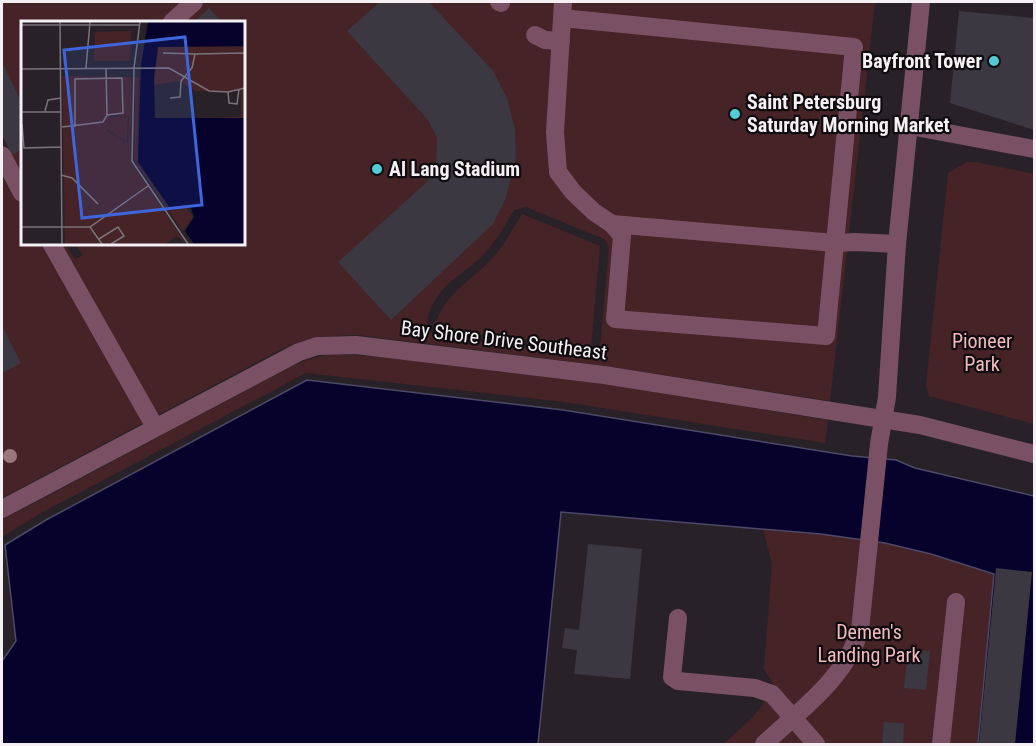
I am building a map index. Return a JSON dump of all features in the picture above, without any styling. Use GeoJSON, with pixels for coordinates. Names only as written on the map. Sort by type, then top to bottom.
{"type":"FeatureCollection","features":[{"type":"Feature","properties":{"kind":"street"},"geometry":{"type":"LineString","coordinates":[[173,21],[194,2]]}},
{"type":"Feature","properties":{"kind":"street"},"geometry":{"type":"LineString","coordinates":[[764,744],[831,680],[849,658],[856,645],[864,605],[879,452],[887,397],[897,244],[921,2]]}},
{"type":"Feature","properties":{"kind":"street"},"geometry":{"type":"LineString","coordinates":[[562,10],[854,47],[826,336],[615,319],[622,236],[612,224],[594,212],[573,192],[558,172],[555,132],[561,41],[562,10]]}},
{"type":"Feature","properties":{"kind":"street"},"geometry":{"type":"LineString","coordinates":[[535,35],[544,40],[561,41]]}},
{"type":"Feature","properties":{"kind":"street"},"geometry":{"type":"LineString","coordinates":[[910,126],[1035,148]]}},
{"type":"Feature","properties":{"kind":"street"},"geometry":{"type":"LineString","coordinates":[[2,155],[21,190]]}},
{"type":"Feature","properties":{"kind":"street"},"geometry":{"type":"LineString","coordinates":[[612,224],[835,243],[897,244]]}},
{"type":"Feature","properties":{"kind":"street"},"geometry":{"type":"LineString","coordinates":[[52,244],[155,427]]}},
{"type":"Feature","properties":{"kind":"street","name":"Bay Shore Drive Southeast"},"geometry":{"type":"LineString","coordinates":[[2,509],[299,352],[317,346],[337,344],[382,347],[604,375],[920,425],[1035,453]]}},
{"type":"Feature","properties":{"kind":"street"},"geometry":{"type":"LineString","coordinates":[[941,744],[956,602]]}},
{"type":"Feature","properties":{"kind":"street"},"geometry":{"type":"LineString","coordinates":[[678,618],[672,677],[678,681],[755,688],[772,694],[816,744]]}},
{"type":"Feature","properties":{"kind":"green space"},"geometry":{"type":"Polygon","coordinates":[[[2,2],[875,2],[830,401],[606,366],[357,335],[316,337],[276,352],[2,498],[2,154],[21,192],[21,244],[65,244],[75,259],[83,255],[75,244],[244,244],[244,21],[21,21],[21,173],[2,135],[2,2]],[[526,207],[514,210],[485,253],[440,293],[429,313],[429,327],[432,333],[439,337],[590,355],[600,348],[609,247],[604,239],[526,207]]]}},
{"type":"Feature","properties":{"kind":"green space","name":"Pioneer Park"},"geometry":{"type":"Polygon","coordinates":[[[967,162],[1034,174],[1034,424],[929,396],[926,386],[948,173],[967,162]]]}},
{"type":"Feature","properties":{"kind":"green space"},"geometry":{"type":"Polygon","coordinates":[[[522,214],[600,246],[591,347],[437,328],[435,324],[446,304],[495,256],[522,214]]]}},
{"type":"Feature","properties":{"kind":"green space"},"geometry":{"type":"Polygon","coordinates":[[[337,354],[381,357],[603,384],[828,420],[825,443],[565,402],[306,373],[41,513],[2,537],[2,520],[293,366],[318,357],[337,354]]]}},
{"type":"Feature","properties":{"kind":"green space","name":"Demen's Landing Park"},"geometry":{"type":"Polygon","coordinates":[[[763,529],[892,544],[994,573],[977,744],[724,744],[752,718],[776,688],[764,669],[772,564],[763,529]]]}},
{"type":"Feature","properties":{"kind":"shaded area"},"geometry":{"type":"Polygon","coordinates":[[[307,380],[563,410],[852,456],[896,460],[915,468],[1034,496],[1034,744],[978,744],[994,574],[931,554],[885,543],[821,534],[561,512],[538,744],[2,744],[2,661],[16,641],[5,545],[46,520],[307,380]]]}},
{"type":"Feature","properties":{"kind":"building"},"geometry":{"type":"Polygon","coordinates":[[[380,2],[429,2],[493,71],[507,98],[515,129],[516,158],[506,198],[493,224],[391,320],[338,262],[426,183],[436,165],[437,138],[428,120],[347,31],[380,2]]]}},
{"type":"Feature","properties":{"kind":"building"},"geometry":{"type":"Polygon","coordinates":[[[209,8],[221,21],[195,21],[209,8]]]}},
{"type":"Feature","properties":{"kind":"building","name":"Bayfront Tower"},"geometry":{"type":"Polygon","coordinates":[[[959,11],[1034,18],[1034,130],[950,103],[959,11]]]}},
{"type":"Feature","properties":{"kind":"building"},"geometry":{"type":"Polygon","coordinates":[[[2,62],[21,101],[21,150],[12,155],[2,135],[2,62]]]}},
{"type":"Feature","properties":{"kind":"building"},"geometry":{"type":"Polygon","coordinates":[[[2,326],[21,363],[2,373],[2,326]]]}},
{"type":"Feature","properties":{"kind":"building"},"geometry":{"type":"Polygon","coordinates":[[[588,544],[642,549],[630,679],[574,674],[577,650],[562,648],[565,628],[579,630],[588,544]]]}},
{"type":"Feature","properties":{"kind":"building"},"geometry":{"type":"Polygon","coordinates":[[[996,568],[1032,572],[1015,744],[979,744],[996,568]]]}},
{"type":"Feature","properties":{"kind":"building"},"geometry":{"type":"Polygon","coordinates":[[[908,649],[930,651],[926,690],[904,688],[908,649]]]}},
{"type":"Feature","properties":{"kind":"building"},"geometry":{"type":"Polygon","coordinates":[[[884,722],[904,723],[903,744],[882,744],[884,722]]]}},
{"type":"Feature","properties":{"kind":"place","name":"Bayfront Tower"},"geometry":{"type":"Point","coordinates":[994,61]}},
{"type":"Feature","properties":{"kind":"place","name":"Saint Petersburg Saturday Morning Market"},"geometry":{"type":"Point","coordinates":[735,114]}},
{"type":"Feature","properties":{"kind":"place","name":"Al Lang Stadium"},"geometry":{"type":"Point","coordinates":[377,169]}}]}
